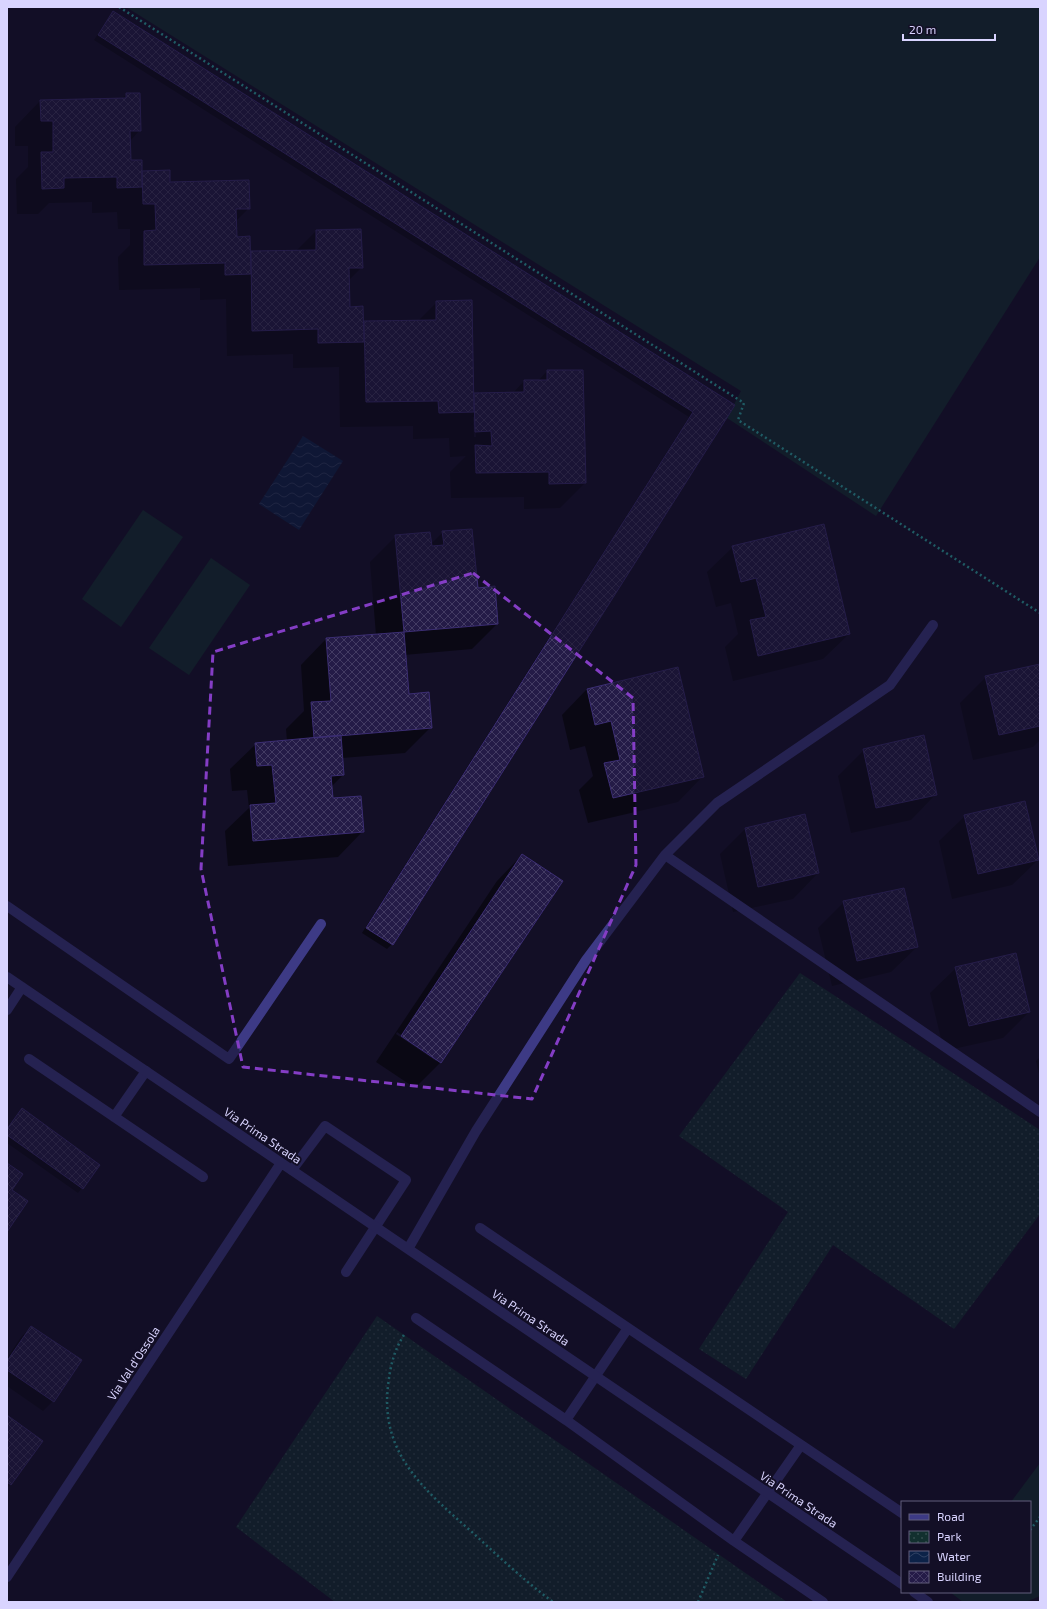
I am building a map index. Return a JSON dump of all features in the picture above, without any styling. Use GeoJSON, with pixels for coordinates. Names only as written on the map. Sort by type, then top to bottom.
{"type":"FeatureCollection","features":[{"type":"Feature","properties":{"kind":"street"},"geometry":{"type":"LineString","coordinates":[[408,1248],[476,1131],[586,960],[665,855],[717,803],[890,685],[933,625]]}},
{"type":"Feature","properties":{"kind":"street"},"geometry":{"type":"LineString","coordinates":[[665,855],[1040,1112]]}},
{"type":"Feature","properties":{"kind":"street"},"geometry":{"type":"LineString","coordinates":[[7,906],[229,1059],[321,924]]}},
{"type":"Feature","properties":{"kind":"street","name":"Via Prima Strada"},"geometry":{"type":"LineString","coordinates":[[7,977],[901,1583]]}},
{"type":"Feature","properties":{"kind":"street"},"geometry":{"type":"LineString","coordinates":[[7,1010],[22,987]]}},
{"type":"Feature","properties":{"kind":"street"},"geometry":{"type":"LineString","coordinates":[[29,1059],[203,1177]]}},
{"type":"Feature","properties":{"kind":"street"},"geometry":{"type":"LineString","coordinates":[[114,1117],[146,1071]]}},
{"type":"Feature","properties":{"kind":"street"},"geometry":{"type":"LineString","coordinates":[[292,1170],[325,1126],[406,1180],[346,1272]]}},
{"type":"Feature","properties":{"kind":"street","name":"Via Val d'Ossola"},"geometry":{"type":"LineString","coordinates":[[7,1577],[281,1163]]}},
{"type":"Feature","properties":{"kind":"street"},"geometry":{"type":"LineString","coordinates":[[480,1228],[901,1512]]}},
{"type":"Feature","properties":{"kind":"street"},"geometry":{"type":"LineString","coordinates":[[416,1318],[566,1420],[730,1538],[823,1602]]}},
{"type":"Feature","properties":{"kind":"street"},"geometry":{"type":"LineString","coordinates":[[566,1420],[628,1328]]}},
{"type":"Feature","properties":{"kind":"street"},"geometry":{"type":"LineString","coordinates":[[730,1538],[768,1493],[801,1445]]}},
{"type":"Feature","properties":{"kind":"street"},"geometry":{"type":"LineString","coordinates":[[915,1593],[928,1602]]}},
{"type":"Feature","properties":{"kind":"path"},"geometry":{"type":"LineString","coordinates":[[119,7],[744,403],[738,420],[1040,613]]}},
{"type":"Feature","properties":{"kind":"path"},"geometry":{"type":"LineString","coordinates":[[402,1338],[397,1344],[389,1372],[387,1395],[391,1434],[398,1452],[407,1467],[450,1512],[504,1563],[553,1602]]}},
{"type":"Feature","properties":{"kind":"path"},"geometry":{"type":"LineString","coordinates":[[1031,1529],[1040,1517]]}},
{"type":"Feature","properties":{"kind":"path"},"geometry":{"type":"LineString","coordinates":[[698,1602],[730,1538]]}},
{"type":"Feature","properties":{"kind":"highlighted area"},"geometry":{"type":"Polygon","coordinates":[[[473,573],[633,698],[636,865],[532,1099],[243,1067],[201,869],[213,652],[473,573]]]}},
{"type":"Feature","properties":{"kind":"green space"},"geometry":{"type":"Polygon","coordinates":[[[126,7],[1040,7],[1040,257],[876,516],[727,418],[741,391],[126,7]]]}},
{"type":"Feature","properties":{"kind":"green space"},"geometry":{"type":"Polygon","coordinates":[[[143,510],[183,537],[121,627],[82,599],[143,510]]]}},
{"type":"Feature","properties":{"kind":"green space"},"geometry":{"type":"Polygon","coordinates":[[[211,558],[250,585],[189,675],[149,648],[211,558]]]}},
{"type":"Feature","properties":{"kind":"green space"},"geometry":{"type":"Polygon","coordinates":[[[800,973],[1040,1130],[1040,1214],[954,1329],[833,1245],[746,1379],[699,1349],[788,1212],[679,1136],[800,973]]]}},
{"type":"Feature","properties":{"kind":"green space"},"geometry":{"type":"Polygon","coordinates":[[[377,1316],[787,1602],[335,1602],[236,1527],[377,1316]]]}},
{"type":"Feature","properties":{"kind":"green space"},"geometry":{"type":"Polygon","coordinates":[[[1040,1463],[1040,1596],[1026,1602],[963,1602],[951,1593],[1031,1593],[1031,1501],[1012,1501],[1040,1463]]]}},
{"type":"Feature","properties":{"kind":"water"},"geometry":{"type":"Polygon","coordinates":[[[303,436],[343,461],[299,530],[259,504],[303,436]]]}},
{"type":"Feature","properties":{"kind":"building"},"geometry":{"type":"Polygon","coordinates":[[[113,11],[735,405],[393,945],[366,928],[693,412],[98,35],[113,11]]]}},
{"type":"Feature","properties":{"kind":"building"},"geometry":{"type":"Polygon","coordinates":[[[126,93],[140,93],[141,131],[130,131],[131,160],[142,160],[142,187],[117,188],[117,177],[64,178],[64,188],[42,189],[41,152],[53,152],[53,121],[41,121],[40,100],[126,98],[126,93]]]}},
{"type":"Feature","properties":{"kind":"building"},"geometry":{"type":"Polygon","coordinates":[[[170,170],[170,182],[249,180],[250,209],[236,209],[237,237],[250,236],[251,274],[225,275],[225,263],[144,265],[144,231],[156,230],[155,204],[143,204],[142,171],[170,170]]]}},
{"type":"Feature","properties":{"kind":"building"},"geometry":{"type":"Polygon","coordinates":[[[361,229],[363,268],[349,268],[350,307],[363,306],[364,342],[318,343],[318,329],[252,331],[251,251],[316,250],[316,230],[361,229]]]}},
{"type":"Feature","properties":{"kind":"building"},"geometry":{"type":"Polygon","coordinates":[[[472,300],[474,412],[439,413],[438,401],[366,402],[364,321],[436,320],[436,301],[472,300]]]}},
{"type":"Feature","properties":{"kind":"building"},"geometry":{"type":"Polygon","coordinates":[[[547,370],[583,370],[586,483],[549,484],[549,472],[476,473],[475,445],[492,446],[491,431],[475,432],[474,393],[524,392],[524,380],[547,380],[547,370]]]}},
{"type":"Feature","properties":{"kind":"building"},"geometry":{"type":"Polygon","coordinates":[[[824,524],[850,634],[758,656],[750,620],[766,617],[756,578],[741,582],[732,546],[824,524]]]}},
{"type":"Feature","properties":{"kind":"building"},"geometry":{"type":"Polygon","coordinates":[[[472,529],[478,588],[495,586],[498,624],[404,632],[395,535],[430,532],[432,546],[444,545],[442,531],[472,529]]]}},
{"type":"Feature","properties":{"kind":"building"},"geometry":{"type":"Polygon","coordinates":[[[404,632],[409,694],[429,692],[432,728],[314,738],[311,702],[331,701],[326,638],[404,632]]]}},
{"type":"Feature","properties":{"kind":"building"},"geometry":{"type":"Polygon","coordinates":[[[1040,664],[1040,726],[999,735],[985,676],[1040,664]]]}},
{"type":"Feature","properties":{"kind":"building"},"geometry":{"type":"Polygon","coordinates":[[[678,667],[704,777],[613,798],[604,763],[620,760],[611,721],[595,725],[587,689],[678,667]]]}},
{"type":"Feature","properties":{"kind":"building"},"geometry":{"type":"Polygon","coordinates":[[[341,735],[344,775],[331,776],[333,798],[361,796],[364,832],[253,841],[250,805],[276,803],[272,765],[257,766],[255,743],[341,735]]]}},
{"type":"Feature","properties":{"kind":"building"},"geometry":{"type":"Polygon","coordinates":[[[924,735],[937,795],[876,808],[863,749],[924,735]]]}},
{"type":"Feature","properties":{"kind":"building"},"geometry":{"type":"Polygon","coordinates":[[[1025,801],[1039,860],[978,874],[964,815],[1025,801]]]}},
{"type":"Feature","properties":{"kind":"building"},"geometry":{"type":"Polygon","coordinates":[[[805,814],[819,873],[758,887],[745,828],[805,814]]]}},
{"type":"Feature","properties":{"kind":"building"},"geometry":{"type":"Polygon","coordinates":[[[522,854],[563,881],[441,1063],[401,1036],[522,854]]]}},
{"type":"Feature","properties":{"kind":"building"},"geometry":{"type":"Polygon","coordinates":[[[904,888],[918,947],[857,961],[843,901],[904,888]]]}},
{"type":"Feature","properties":{"kind":"building"},"geometry":{"type":"Polygon","coordinates":[[[1016,953],[1030,1012],[969,1026],[955,967],[1016,953]]]}},
{"type":"Feature","properties":{"kind":"building"},"geometry":{"type":"Polygon","coordinates":[[[22,1108],[100,1165],[83,1189],[7,1135],[7,1129],[22,1108]]]}},
{"type":"Feature","properties":{"kind":"building"},"geometry":{"type":"Polygon","coordinates":[[[7,1163],[23,1174],[12,1190],[28,1201],[7,1232],[7,1163]]]}},
{"type":"Feature","properties":{"kind":"building"},"geometry":{"type":"Polygon","coordinates":[[[31,1326],[82,1360],[54,1402],[7,1370],[7,1361],[31,1326]]]}},
{"type":"Feature","properties":{"kind":"building"},"geometry":{"type":"Polygon","coordinates":[[[7,1415],[43,1441],[11,1485],[7,1482],[7,1415]]]}}]}
